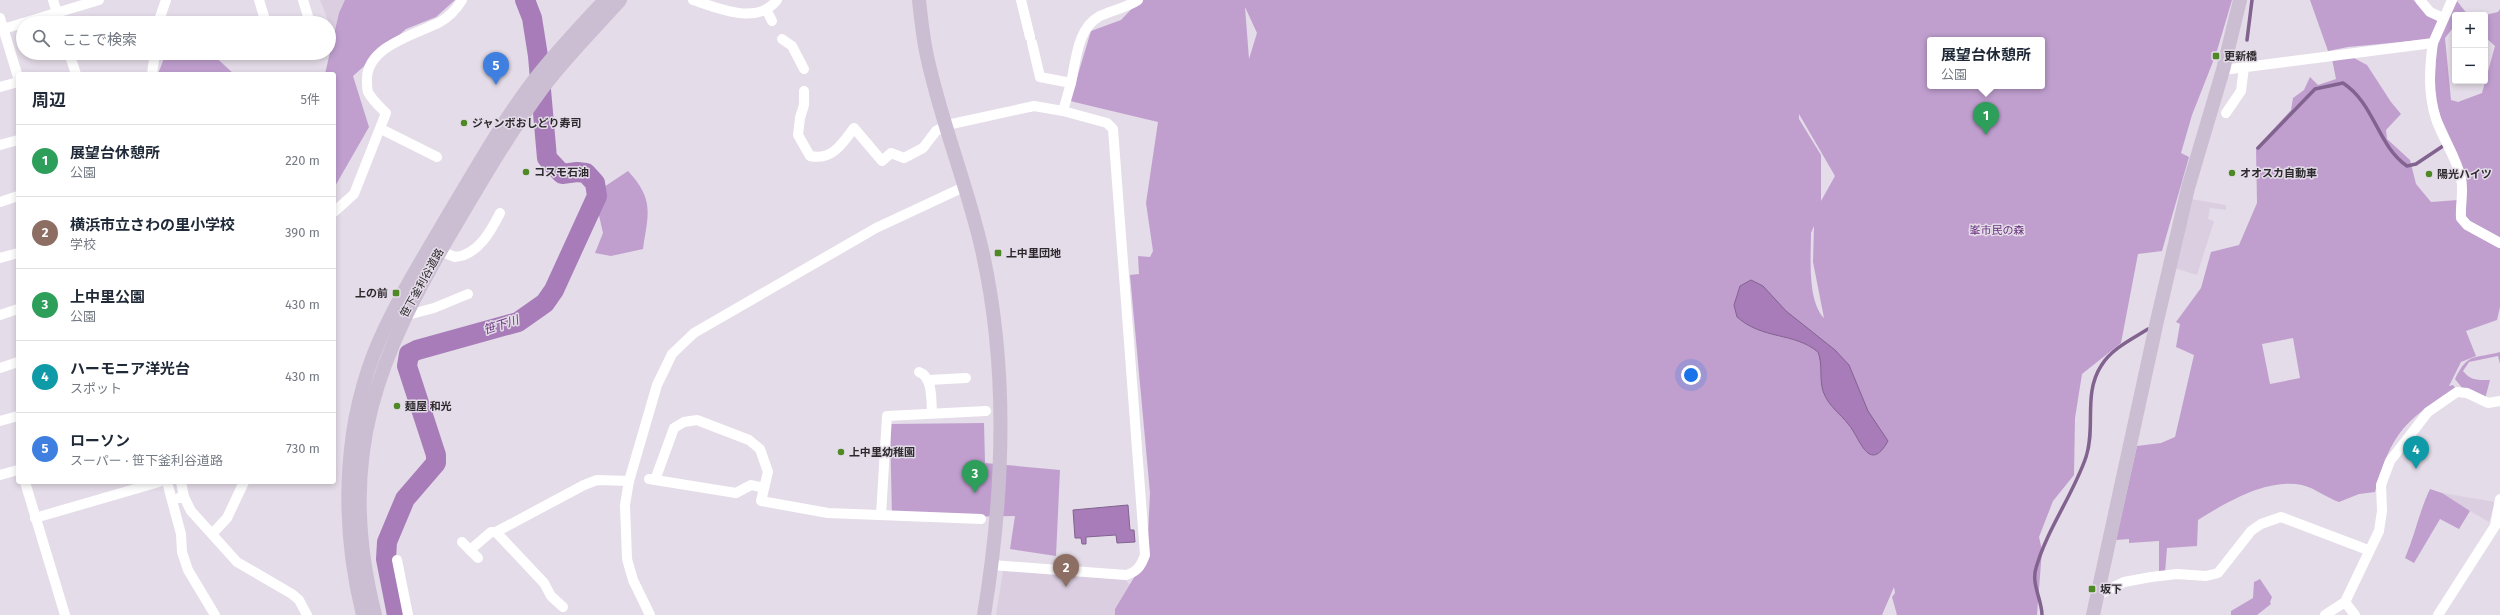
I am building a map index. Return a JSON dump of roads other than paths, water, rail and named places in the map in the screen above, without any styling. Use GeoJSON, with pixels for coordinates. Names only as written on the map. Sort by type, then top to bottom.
{"type":"FeatureCollection","features":[{"type":"Feature","properties":{"kind":"street"},"geometry":{"type":"LineString","coordinates":[[53,0],[58,16]]}},
{"type":"Feature","properties":{"kind":"street"},"geometry":{"type":"LineString","coordinates":[[45,16],[99,0]]}},
{"type":"Feature","properties":{"kind":"street"},"geometry":{"type":"LineString","coordinates":[[160,16],[166,0]]}},
{"type":"Feature","properties":{"kind":"street"},"geometry":{"type":"LineString","coordinates":[[259,0],[264,16]]}},
{"type":"Feature","properties":{"kind":"street"},"geometry":{"type":"LineString","coordinates":[[303,0],[308,16]]}},
{"type":"Feature","properties":{"kind":"street"},"geometry":{"type":"LineString","coordinates":[[336,210],[354,194],[381,129],[386,113],[367,90],[367,76],[370,65],[395,42],[441,21],[454,10],[462,0]]}},
{"type":"Feature","properties":{"kind":"street","name":"笹下釜利谷道路"},"geometry":{"type":"LineString","coordinates":[[362,615],[352,567],[349,485],[352,442],[371,362],[386,327],[435,237],[496,136],[532,84],[559,51],[605,0]]}},
{"type":"Feature","properties":{"kind":"street","name":"笹下釜利谷道路"},"geometry":{"type":"LineString","coordinates":[[375,615],[362,555],[359,490],[370,405],[387,353],[404,316],[440,251],[500,149],[561,66],[620,0]]}},
{"type":"Feature","properties":{"kind":"street"},"geometry":{"type":"LineString","coordinates":[[693,0],[744,15],[771,8],[777,0]]}},
{"type":"Feature","properties":{"kind":"street"},"geometry":{"type":"LineString","coordinates":[[919,0],[926,55],[938,101],[966,186],[982,252],[994,315],[1003,427],[992,565],[984,615]]}},
{"type":"Feature","properties":{"kind":"street"},"geometry":{"type":"LineString","coordinates":[[1021,0],[1040,77],[1071,83]]}},
{"type":"Feature","properties":{"kind":"street"},"geometry":{"type":"LineString","coordinates":[[1063,111],[1082,39],[1088,26],[1100,16],[1138,0]]}},
{"type":"Feature","properties":{"kind":"street"},"geometry":{"type":"LineString","coordinates":[[2093,615],[2188,188],[2224,70],[2240,0]]}},
{"type":"Feature","properties":{"kind":"street"},"geometry":{"type":"LineString","coordinates":[[2420,0],[2430,12],[2443,18]]}},
{"type":"Feature","properties":{"kind":"street"},"geometry":{"type":"LineString","coordinates":[[2452,0],[2433,43],[2430,65],[2430,95],[2437,120],[2454,155],[2462,180],[2461,218],[2467,225],[2500,243]]}},
{"type":"Feature","properties":{"kind":"street"},"geometry":{"type":"LineString","coordinates":[[0,18],[2,30],[16,72]]}},
{"type":"Feature","properties":{"kind":"street"},"geometry":{"type":"LineString","coordinates":[[2,30],[16,25]]}},
{"type":"Feature","properties":{"kind":"street"},"geometry":{"type":"LineString","coordinates":[[782,39],[792,46],[804,69]]}},
{"type":"Feature","properties":{"kind":"street"},"geometry":{"type":"LineString","coordinates":[[2224,70],[2433,43]]}},
{"type":"Feature","properties":{"kind":"street"},"geometry":{"type":"LineString","coordinates":[[71,60],[75,72]]}},
{"type":"Feature","properties":{"kind":"street"},"geometry":{"type":"LineString","coordinates":[[152,72],[154,60]]}},
{"type":"Feature","properties":{"kind":"street"},"geometry":{"type":"LineString","coordinates":[[2226,113],[2241,91],[2244,67]]}},
{"type":"Feature","properties":{"kind":"street"},"geometry":{"type":"LineString","coordinates":[[0,87],[16,83]]}},
{"type":"Feature","properties":{"kind":"street"},"geometry":{"type":"LineString","coordinates":[[804,91],[804,105],[800,118],[798,135],[810,156],[820,158],[838,150],[854,128],[882,161],[891,153],[904,158],[923,148],[936,130],[947,125],[1034,106],[1063,111],[1106,123],[1113,129],[1115,137],[1145,555],[1142,564],[1135,572],[1126,575],[992,565]]}},
{"type":"Feature","properties":{"kind":"street"},"geometry":{"type":"LineString","coordinates":[[381,129],[437,157]]}},
{"type":"Feature","properties":{"kind":"street"},"geometry":{"type":"LineString","coordinates":[[0,145],[16,141]]}},
{"type":"Feature","properties":{"kind":"street"},"geometry":{"type":"LineString","coordinates":[[650,615],[633,580],[627,559],[625,505],[629,481],[657,385],[672,354],[694,333],[876,228],[966,186]]}},
{"type":"Feature","properties":{"kind":"street"},"geometry":{"type":"LineString","coordinates":[[0,202],[16,197]]}},
{"type":"Feature","properties":{"kind":"street"},"geometry":{"type":"LineString","coordinates":[[440,251],[455,257],[473,250],[490,232],[500,213]]}},
{"type":"Feature","properties":{"kind":"street"},"geometry":{"type":"LineString","coordinates":[[0,258],[16,254]]}},
{"type":"Feature","properties":{"kind":"street"},"geometry":{"type":"LineString","coordinates":[[404,316],[434,308],[468,294]]}},
{"type":"Feature","properties":{"kind":"street"},"geometry":{"type":"LineString","coordinates":[[0,315],[16,310]]}},
{"type":"Feature","properties":{"kind":"street"},"geometry":{"type":"LineString","coordinates":[[0,368],[16,363]]}},
{"type":"Feature","properties":{"kind":"street"},"geometry":{"type":"LineString","coordinates":[[919,372],[929,380],[932,413]]}},
{"type":"Feature","properties":{"kind":"street"},"geometry":{"type":"LineString","coordinates":[[929,380],[966,378]]}},
{"type":"Feature","properties":{"kind":"street"},"geometry":{"type":"LineString","coordinates":[[2325,615],[2345,602],[2368,550],[2379,531],[2382,511],[2381,485],[2390,461],[2428,412],[2457,392],[2468,393],[2488,403],[2500,401]]}},
{"type":"Feature","properties":{"kind":"street"},"geometry":{"type":"LineString","coordinates":[[881,515],[887,416],[986,411]]}},
{"type":"Feature","properties":{"kind":"street"},"geometry":{"type":"LineString","coordinates":[[0,421],[16,417]]}},
{"type":"Feature","properties":{"kind":"street"},"geometry":{"type":"LineString","coordinates":[[764,488],[751,485],[736,493],[652,480],[674,428],[684,422],[697,420],[755,444],[765,457],[768,465],[764,488],[761,500],[828,513],[981,519]]}},
{"type":"Feature","properties":{"kind":"street"},"geometry":{"type":"LineString","coordinates":[[0,475],[16,471]]}},
{"type":"Feature","properties":{"kind":"street"},"geometry":{"type":"LineString","coordinates":[[470,550],[491,532],[496,532],[584,485],[597,480],[629,481]]}},
{"type":"Feature","properties":{"kind":"street"},"geometry":{"type":"LineString","coordinates":[[26,484],[35,518],[55,571],[65,615]]}},
{"type":"Feature","properties":{"kind":"street"},"geometry":{"type":"LineString","coordinates":[[35,518],[152,484]]}},
{"type":"Feature","properties":{"kind":"street"},"geometry":{"type":"LineString","coordinates":[[168,484],[173,499],[181,534],[182,552],[188,570],[215,615]]}},
{"type":"Feature","properties":{"kind":"street"},"geometry":{"type":"LineString","coordinates":[[181,484],[184,497],[191,511],[237,562],[292,594],[299,600],[307,615]]}},
{"type":"Feature","properties":{"kind":"street"},"geometry":{"type":"LineString","coordinates":[[212,534],[227,518],[243,484]]}},
{"type":"Feature","properties":{"kind":"street"},"geometry":{"type":"LineString","coordinates":[[173,499],[184,497]]}},
{"type":"Feature","properties":{"kind":"street"},"geometry":{"type":"LineString","coordinates":[[2438,615],[2498,527],[2500,499]]}},
{"type":"Feature","properties":{"kind":"street"},"geometry":{"type":"LineString","coordinates":[[2098,595],[2124,582],[2151,577],[2177,574],[2206,576],[2218,573],[2251,531],[2261,524],[2281,517],[2368,550]]}},
{"type":"Feature","properties":{"kind":"street"},"geometry":{"type":"LineString","coordinates":[[496,532],[544,583],[551,596],[563,607]]}},
{"type":"Feature","properties":{"kind":"street"},"geometry":{"type":"LineString","coordinates":[[462,542],[478,558]]}},
{"type":"Feature","properties":{"kind":"street"},"geometry":{"type":"LineString","coordinates":[[397,560],[408,615]]}},
{"type":"Feature","properties":{"kind":"street"},"geometry":{"type":"LineString","coordinates":[[2345,602],[2355,615]]}},
{"type":"Feature","properties":{"kind":"waterway","name":"笹下川"},"geometry":{"type":"LineString","coordinates":[[397,615],[386,559],[387,542],[405,499],[436,463],[436,455],[407,366],[409,354],[417,350],[518,322],[545,303],[554,290],[597,196],[595,183],[586,173],[577,172],[562,174],[547,158],[538,56],[532,18],[525,0]]}},
{"type":"Feature","properties":{"kind":"waterway"},"geometry":{"type":"LineString","coordinates":[[2247,40],[2252,0]]}},
{"type":"Feature","properties":{"kind":"waterway"},"geometry":{"type":"LineString","coordinates":[[2258,148],[2315,89],[2343,83],[2354,92],[2362,102],[2389,147],[2407,166],[2416,164],[2443,146]]}},
{"type":"Feature","properties":{"kind":"waterway"},"geometry":{"type":"LineString","coordinates":[[2042,615],[2035,580],[2036,568],[2053,526],[2081,471],[2086,457],[2089,446],[2092,388],[2096,377],[2101,366],[2110,354],[2148,329]]}},
{"type":"Feature","properties":{"kind":"place","name":"更新橋"},"geometry":{"type":"Point","coordinates":[2216,56]}},
{"type":"Feature","properties":{"kind":"place","name":"ローソン"},"geometry":{"type":"Point","coordinates":[496,85]}},
{"type":"Feature","properties":{"kind":"place","name":"ジャンボおしどり寿司"},"geometry":{"type":"Point","coordinates":[464,123]}},
{"type":"Feature","properties":{"kind":"place","name":"展望台休憩所"},"geometry":{"type":"Point","coordinates":[1986,135]}},
{"type":"Feature","properties":{"kind":"place","name":"コスモ石油"},"geometry":{"type":"Point","coordinates":[526,172]}},
{"type":"Feature","properties":{"kind":"place","name":"オオスカ自動車"},"geometry":{"type":"Point","coordinates":[2232,173]}},
{"type":"Feature","properties":{"kind":"place","name":"陽光ハイツ"},"geometry":{"type":"Point","coordinates":[2429,174]}},
{"type":"Feature","properties":{"kind":"place","name":"上中里団地"},"geometry":{"type":"Point","coordinates":[998,253]}},
{"type":"Feature","properties":{"kind":"place","name":"上の前"},"geometry":{"type":"Point","coordinates":[396,293]}},
{"type":"Feature","properties":{"kind":"place","name":"麺屋 和光"},"geometry":{"type":"Point","coordinates":[397,406]}},
{"type":"Feature","properties":{"kind":"place","name":"上中里幼稚園"},"geometry":{"type":"Point","coordinates":[841,452]}},
{"type":"Feature","properties":{"kind":"place","name":"ハーモニア洋光台"},"geometry":{"type":"Point","coordinates":[2416,469]}},
{"type":"Feature","properties":{"kind":"place","name":"上中里公園"},"geometry":{"type":"Point","coordinates":[975,493]}},
{"type":"Feature","properties":{"kind":"place","name":"横浜市立さわの里小学校"},"geometry":{"type":"Point","coordinates":[1066,587]}},
{"type":"Feature","properties":{"kind":"place","name":"坂下"},"geometry":{"type":"Point","coordinates":[2092,589]}},
{"type":"Feature","properties":{"kind":"park label","name":"峯市民の森"},"geometry":{"type":"Point","coordinates":[1997,230]}}]}
